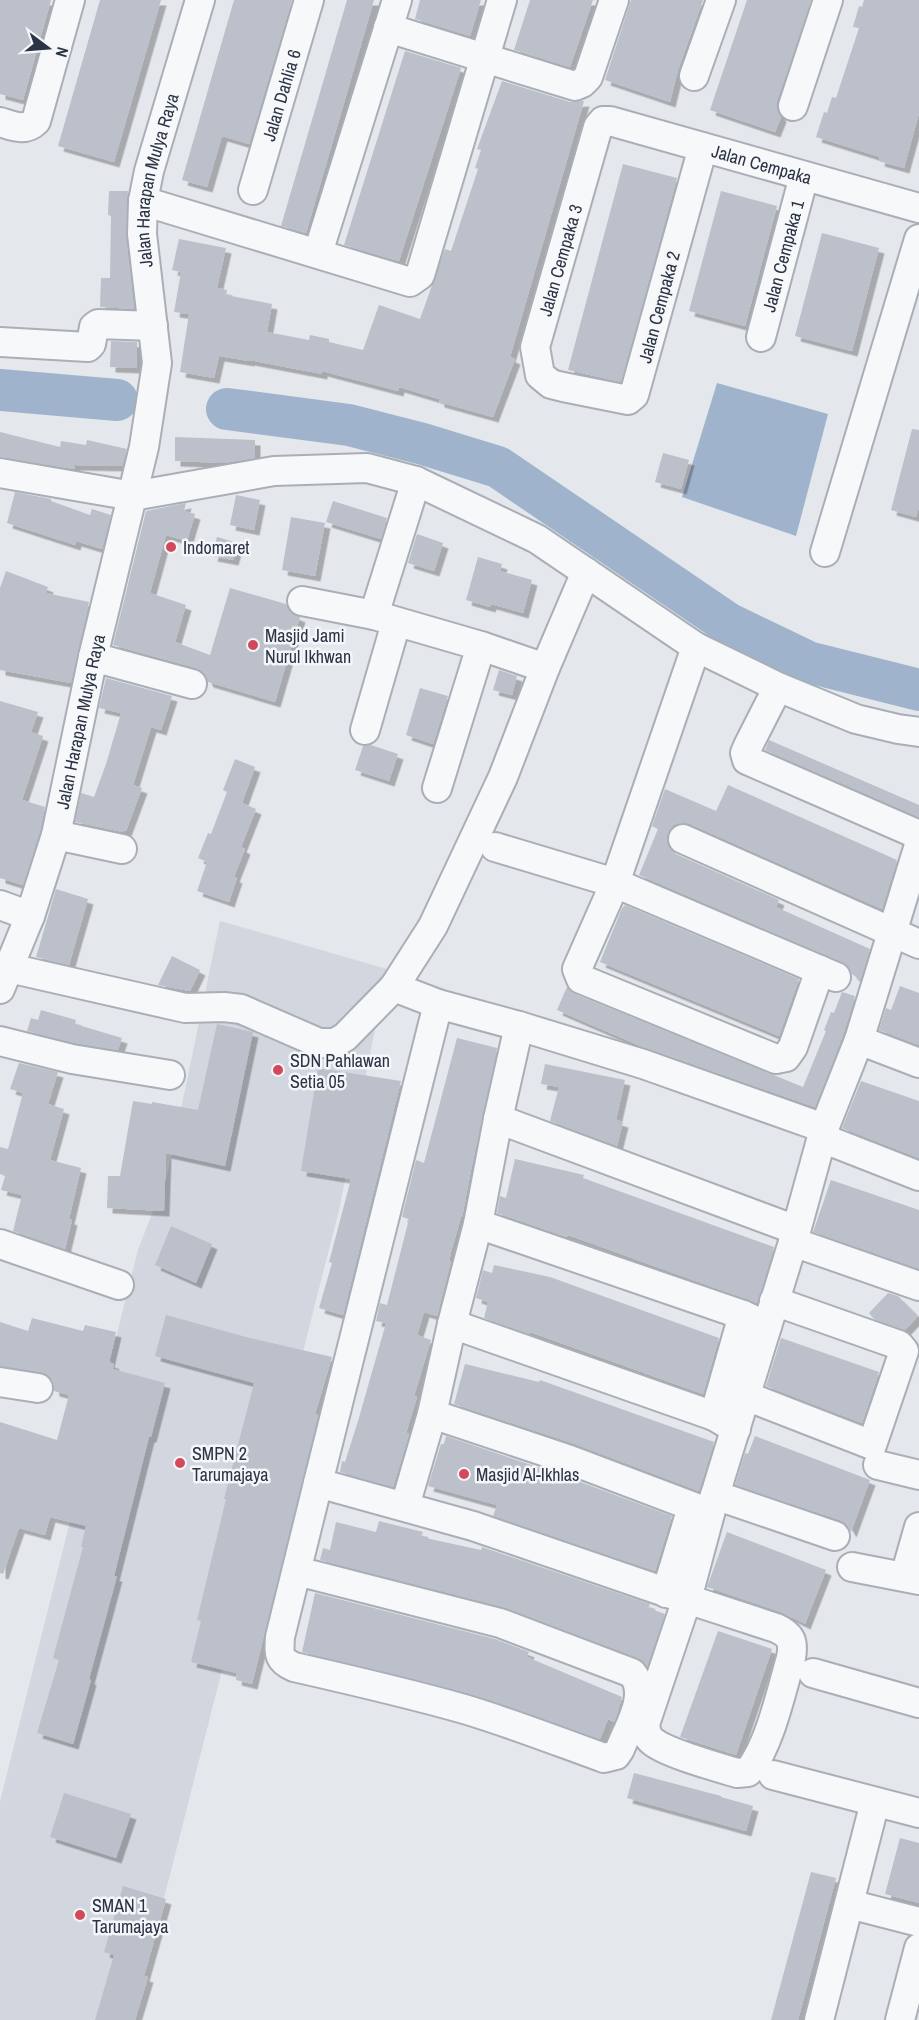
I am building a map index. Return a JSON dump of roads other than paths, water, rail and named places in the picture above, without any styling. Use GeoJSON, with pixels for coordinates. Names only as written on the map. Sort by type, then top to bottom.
{"type":"FeatureCollection","features":[{"type":"Feature","properties":{"kind":"street"},"geometry":{"type":"LineString","coordinates":[[0,122],[21,128],[30,127],[36,121],[70,0]]}},
{"type":"Feature","properties":{"kind":"street","name":"Jalan Harapan Mulya Raya"},"geometry":{"type":"LineString","coordinates":[[4,978],[30,916],[56,835],[93,657],[144,447],[158,363],[142,234],[143,201],[149,171],[200,0]]}},
{"type":"Feature","properties":{"kind":"street","name":"Jalan Dahlia 6"},"geometry":{"type":"LineString","coordinates":[[253,190],[309,0]]}},
{"type":"Feature","properties":{"kind":"street"},"geometry":{"type":"LineString","coordinates":[[318,253],[397,0]]}},
{"type":"Feature","properties":{"kind":"street"},"geometry":{"type":"LineString","coordinates":[[143,201],[410,282],[420,275],[502,0]]}},
{"type":"Feature","properties":{"kind":"street"},"geometry":{"type":"LineString","coordinates":[[388,28],[575,86],[588,77],[614,0]]}},
{"type":"Feature","properties":{"kind":"street"},"geometry":{"type":"LineString","coordinates":[[693,76],[721,0]]}},
{"type":"Feature","properties":{"kind":"street"},"geometry":{"type":"LineString","coordinates":[[793,106],[828,0]]}},
{"type":"Feature","properties":{"kind":"street","name":"Jalan Cempaka"},"geometry":{"type":"LineString","coordinates":[[603,121],[610,121],[919,208]]}},
{"type":"Feature","properties":{"kind":"street","name":"Jalan Cempaka 3"},"geometry":{"type":"LineString","coordinates":[[563,387],[551,384],[540,375],[535,347],[598,127],[603,121]]}},
{"type":"Feature","properties":{"kind":"street","name":"Jalan Cempaka 2"},"geometry":{"type":"LineString","coordinates":[[563,387],[628,399],[634,396],[703,147]]}},
{"type":"Feature","properties":{"kind":"street","name":"Jalan Cempaka 1"},"geometry":{"type":"LineString","coordinates":[[761,337],[804,176]]}},
{"type":"Feature","properties":{"kind":"street"},"geometry":{"type":"LineString","coordinates":[[825,552],[919,239]]}},
{"type":"Feature","properties":{"kind":"street"},"geometry":{"type":"LineString","coordinates":[[0,342],[88,347],[91,344],[94,327],[98,324],[153,326]]}},
{"type":"Feature","properties":{"kind":"street"},"geometry":{"type":"LineString","coordinates":[[0,473],[133,496],[274,471],[367,468],[416,481],[537,539],[696,647],[778,687],[856,719],[919,732]]}},
{"type":"Feature","properties":{"kind":"street"},"geometry":{"type":"LineString","coordinates":[[365,730],[385,619],[416,481]]}},
{"type":"Feature","properties":{"kind":"street"},"geometry":{"type":"LineString","coordinates":[[4,978],[185,1008],[242,1009],[319,1043],[334,1043],[345,1036],[394,987],[433,926],[503,777],[545,668],[586,572]]}},
{"type":"Feature","properties":{"kind":"street"},"geometry":{"type":"LineString","coordinates":[[302,601],[385,619],[481,646],[545,668]]}},
{"type":"Feature","properties":{"kind":"street"},"geometry":{"type":"LineString","coordinates":[[437,788],[481,646]]}},
{"type":"Feature","properties":{"kind":"street"},"geometry":{"type":"LineString","coordinates":[[495,847],[615,883],[828,974],[786,1057],[776,1059],[581,979],[577,969],[615,883],[696,647]]}},
{"type":"Feature","properties":{"kind":"street"},"geometry":{"type":"LineString","coordinates":[[93,657],[192,684]]}},
{"type":"Feature","properties":{"kind":"street"},"geometry":{"type":"LineString","coordinates":[[778,687],[748,744],[745,753],[747,760],[919,836]]}},
{"type":"Feature","properties":{"kind":"street"},"geometry":{"type":"LineString","coordinates":[[56,835],[122,849]]}},
{"type":"Feature","properties":{"kind":"street"},"geometry":{"type":"LineString","coordinates":[[684,839],[919,945]]}},
{"type":"Feature","properties":{"kind":"street"},"geometry":{"type":"LineString","coordinates":[[318,1483],[405,1506],[539,1547],[676,1596],[776,1628],[791,1638],[793,1647],[791,1658],[762,1748],[748,1772],[736,1773],[664,1748],[647,1735],[645,1724],[676,1596],[706,1505],[725,1422],[761,1314],[795,1236],[824,1132],[859,1040],[919,845]]}},
{"type":"Feature","properties":{"kind":"street"},"geometry":{"type":"LineString","coordinates":[[0,905],[30,916]]}},
{"type":"Feature","properties":{"kind":"street"},"geometry":{"type":"LineString","coordinates":[[394,987],[438,1004],[644,1064],[815,1125],[824,1132],[919,1176]]}},
{"type":"Feature","properties":{"kind":"street"},"geometry":{"type":"LineString","coordinates":[[297,1572],[500,1623],[632,1673],[638,1680],[640,1698],[620,1749],[615,1755],[604,1758],[465,1709],[386,1688],[294,1668],[284,1663],[279,1654],[279,1637],[438,1004]]}},
{"type":"Feature","properties":{"kind":"street"},"geometry":{"type":"LineString","coordinates":[[405,1506],[432,1414],[478,1224],[519,1026]]}},
{"type":"Feature","properties":{"kind":"street"},"geometry":{"type":"LineString","coordinates":[[859,1040],[919,1063]]}},
{"type":"Feature","properties":{"kind":"street"},"geometry":{"type":"LineString","coordinates":[[0,1041],[72,1059],[170,1075]]}},
{"type":"Feature","properties":{"kind":"street"},"geometry":{"type":"LineString","coordinates":[[498,1119],[919,1286]]}},
{"type":"Feature","properties":{"kind":"street"},"geometry":{"type":"LineString","coordinates":[[478,1224],[761,1314],[899,1345],[904,1351],[872,1445],[746,1396]]}},
{"type":"Feature","properties":{"kind":"street"},"geometry":{"type":"LineString","coordinates":[[0,1244],[119,1284]]}},
{"type":"Feature","properties":{"kind":"street"},"geometry":{"type":"LineString","coordinates":[[725,1422],[746,1396],[761,1314]]}},
{"type":"Feature","properties":{"kind":"street"},"geometry":{"type":"LineString","coordinates":[[452,1324],[725,1422]]}},
{"type":"Feature","properties":{"kind":"street"},"geometry":{"type":"LineString","coordinates":[[0,1382],[38,1388]]}},
{"type":"Feature","properties":{"kind":"street"},"geometry":{"type":"LineString","coordinates":[[432,1414],[706,1505],[835,1536]]}},
{"type":"Feature","properties":{"kind":"street"},"geometry":{"type":"LineString","coordinates":[[878,1465],[919,1475]]}},
{"type":"Feature","properties":{"kind":"street"},"geometry":{"type":"LineString","coordinates":[[852,1567],[912,1578],[919,1527]]}},
{"type":"Feature","properties":{"kind":"street"},"geometry":{"type":"LineString","coordinates":[[813,1673],[919,1703]]}},
{"type":"Feature","properties":{"kind":"street"},"geometry":{"type":"LineString","coordinates":[[773,1775],[919,1813]]}},
{"type":"Feature","properties":{"kind":"street"},"geometry":{"type":"LineString","coordinates":[[819,2020],[875,1802]]}},
{"type":"Feature","properties":{"kind":"street"},"geometry":{"type":"LineString","coordinates":[[849,1904],[919,1922]]}},
{"type":"Feature","properties":{"kind":"street"},"geometry":{"type":"LineString","coordinates":[[900,2020],[919,1948]]}},
{"type":"Feature","properties":{"kind":"water"},"geometry":{"type":"Polygon","coordinates":[[[717,383],[828,414],[796,536],[682,497],[717,383]]]}},
{"type":"Feature","properties":{"kind":"waterway"},"geometry":{"type":"LineString","coordinates":[[0,390],[117,400]]}},
{"type":"Feature","properties":{"kind":"waterway"},"geometry":{"type":"LineString","coordinates":[[227,409],[349,425],[498,467],[729,624],[808,662],[919,690]]}},
{"type":"Feature","properties":{"kind":"place","name":"Indomaret"},"geometry":{"type":"Point","coordinates":[171,547]}},
{"type":"Feature","properties":{"kind":"place","name":"Masjid Jami Nurul Ikhwan"},"geometry":{"type":"Point","coordinates":[253,645]}},
{"type":"Feature","properties":{"kind":"place","name":"SDN Pahlawan Setia 05"},"geometry":{"type":"Point","coordinates":[278,1070]}},
{"type":"Feature","properties":{"kind":"place","name":"SMPN 2 Tarumajaya"},"geometry":{"type":"Point","coordinates":[180,1463]}},
{"type":"Feature","properties":{"kind":"place","name":"Masjid Al-Ikhlas"},"geometry":{"type":"Point","coordinates":[464,1474]}},
{"type":"Feature","properties":{"kind":"place","name":"SMAN 1 Tarumajaya"},"geometry":{"type":"Point","coordinates":[80,1915]}}]}
